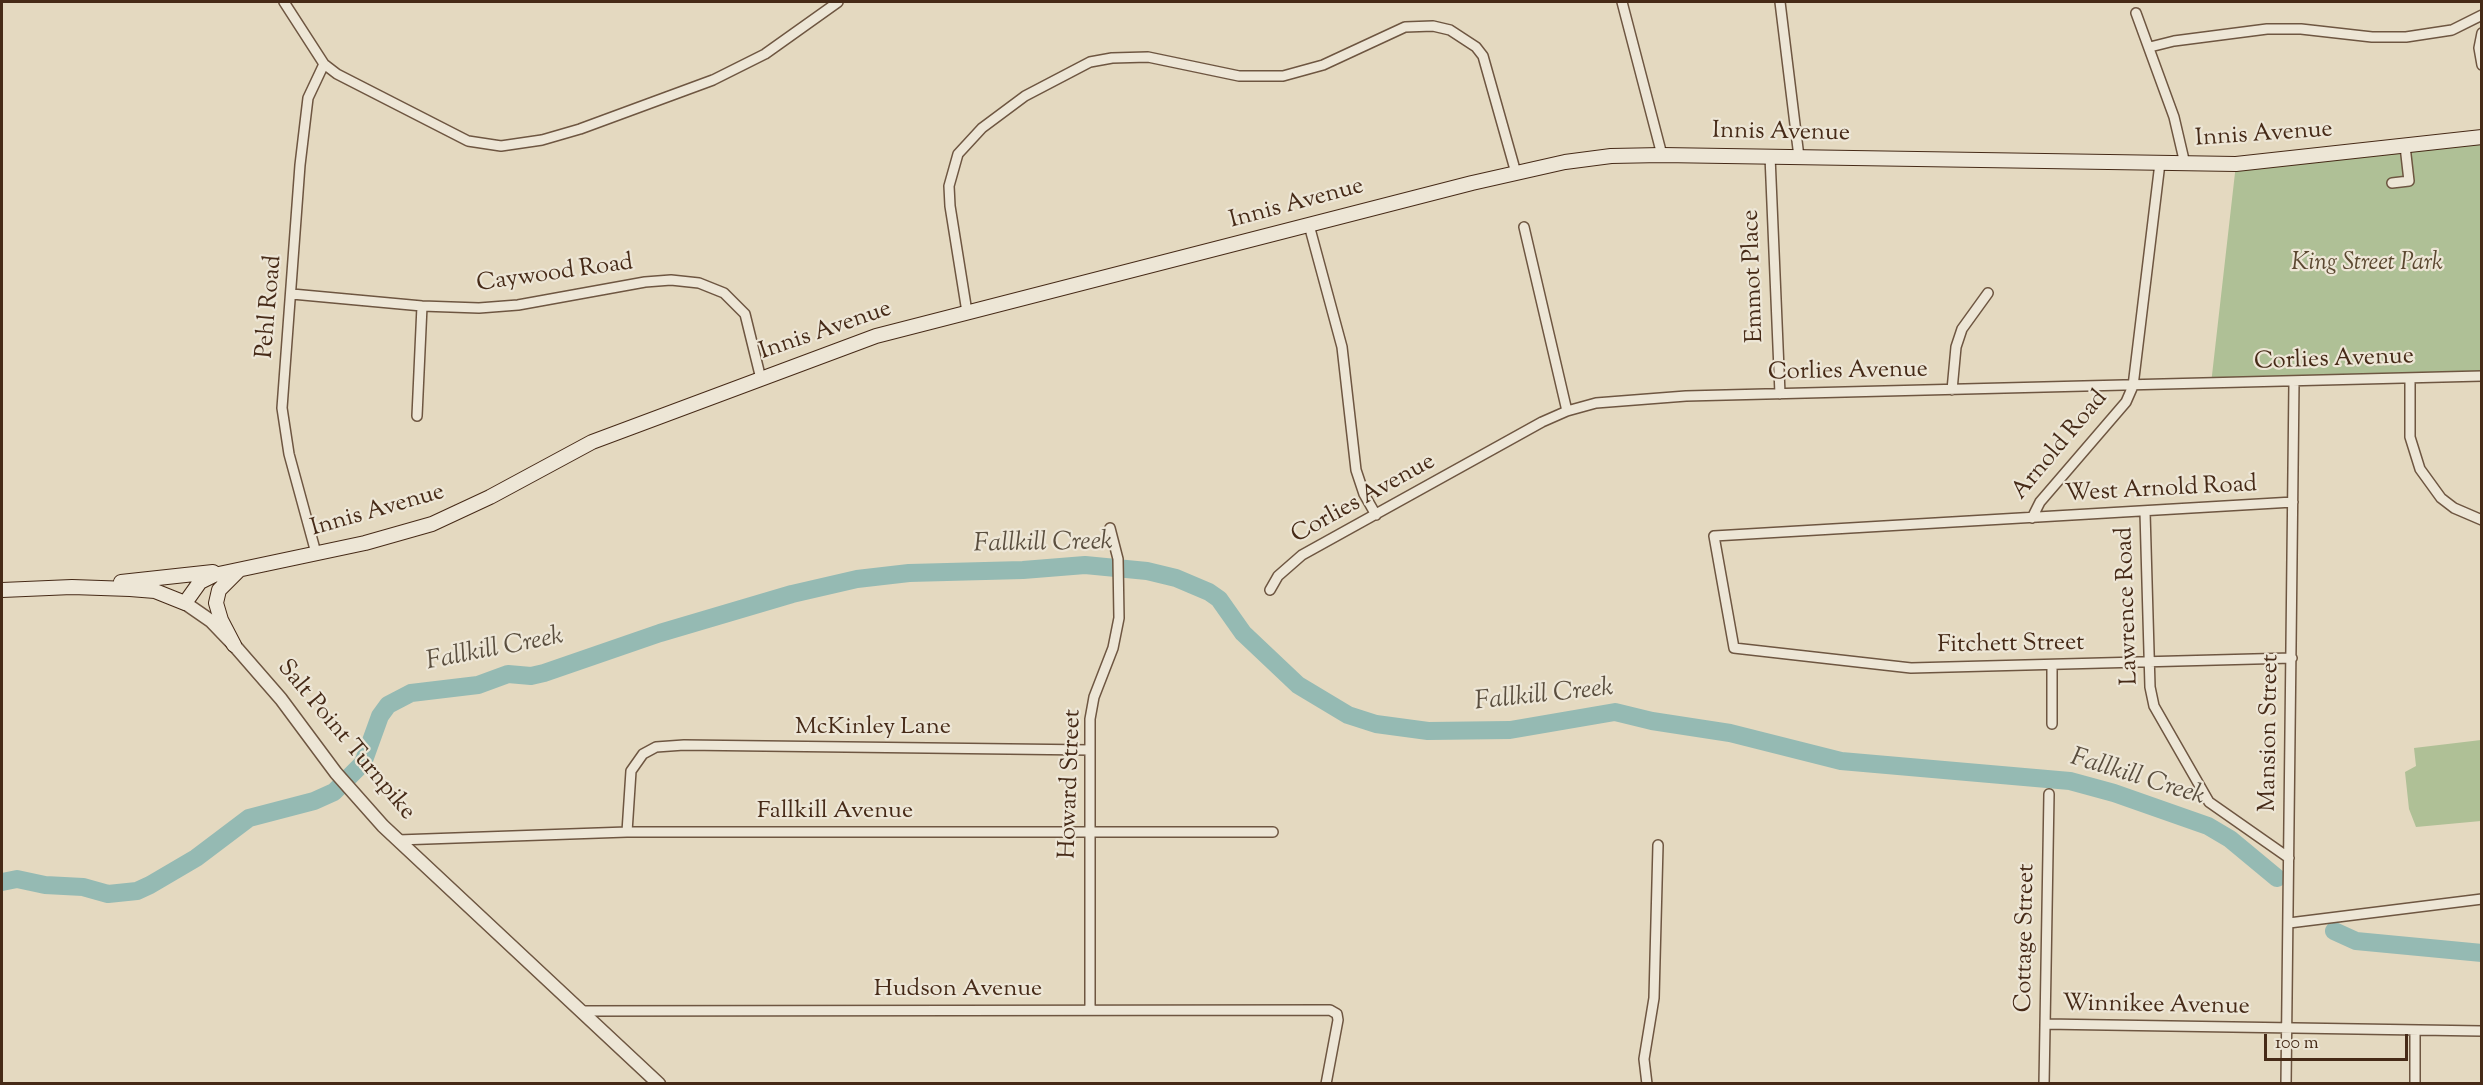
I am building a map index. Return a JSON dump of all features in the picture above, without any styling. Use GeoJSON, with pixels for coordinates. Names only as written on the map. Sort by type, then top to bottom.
{"type":"FeatureCollection","features":[{"type":"Feature","properties":{"kind":"main road","name":"Innis Avenue"},"geometry":{"type":"LineString","coordinates":[[185,603],[200,582],[214,575],[365,543],[432,525],[490,497],[592,442],[876,336],[1516,173],[1611,156],[1662,155],[2185,164],[2259,162],[2481,137]]}},
{"type":"Feature","properties":{"kind":"main road"},"geometry":{"type":"LineString","coordinates":[[72,587],[242,568]]}},
{"type":"Feature","properties":{"kind":"main road"},"geometry":{"type":"LineString","coordinates":[[234,645],[221,620],[216,603],[219,590],[242,568]]}},
{"type":"Feature","properties":{"kind":"main road","name":"Salt Point Turnpike"},"geometry":{"type":"LineString","coordinates":[[2,590],[72,587],[155,591],[185,603]]}},
{"type":"Feature","properties":{"kind":"street"},"geometry":{"type":"LineString","coordinates":[[284,2],[324,64],[360,88],[468,141],[484,146],[518,144],[580,129],[721,76],[765,54],[838,2]]}},
{"type":"Feature","properties":{"kind":"street"},"geometry":{"type":"LineString","coordinates":[[1622,2],[1662,155]]}},
{"type":"Feature","properties":{"kind":"street"},"geometry":{"type":"LineString","coordinates":[[1780,2],[1799,157]]}},
{"type":"Feature","properties":{"kind":"street"},"geometry":{"type":"LineString","coordinates":[[2136,13],[2174,117],[2185,164]]}},
{"type":"Feature","properties":{"kind":"street"},"geometry":{"type":"LineString","coordinates":[[2150,47],[2174,41],[2267,29],[2301,29],[2372,37],[2406,37],[2452,30],[2481,15]]}},
{"type":"Feature","properties":{"kind":"street"},"geometry":{"type":"LineString","coordinates":[[967,312],[950,206],[949,186],[952,168],[958,154],[982,128],[1025,96],[1090,62],[1112,58],[1148,57],[1239,76],[1283,76],[1323,65],[1405,27],[1432,26],[1450,30],[1476,47],[1483,56],[1516,173]]}},
{"type":"Feature","properties":{"kind":"street"},"geometry":{"type":"LineString","coordinates":[[2481,33],[2479,48],[2481,65]]}},
{"type":"Feature","properties":{"kind":"street","name":"Pehl Road"},"geometry":{"type":"LineString","coordinates":[[316,553],[289,454],[282,408],[300,165],[308,98],[324,64]]}},
{"type":"Feature","properties":{"kind":"street"},"geometry":{"type":"LineString","coordinates":[[2392,183],[2409,181],[2405,146]]}},
{"type":"Feature","properties":{"kind":"street","name":"Emmot Place"},"geometry":{"type":"LineString","coordinates":[[1770,156],[1779,394]]}},
{"type":"Feature","properties":{"kind":"street","name":"Arnold Road"},"geometry":{"type":"LineString","coordinates":[[1734,648],[1714,536],[2032,518],[2040,502],[2060,477],[2126,402],[2133,386],[2160,163]]}},
{"type":"Feature","properties":{"kind":"street"},"geometry":{"type":"LineString","coordinates":[[1309,225],[1341,347],[1356,470],[1364,494],[1376,515]]}},
{"type":"Feature","properties":{"kind":"street"},"geometry":{"type":"LineString","coordinates":[[1524,227],[1567,411]]}},
{"type":"Feature","properties":{"kind":"street","name":"Caywood Road"},"geometry":{"type":"LineString","coordinates":[[292,294],[422,306],[479,308],[518,305],[645,282],[671,280],[699,283],[724,293],[745,314],[761,379]]}},
{"type":"Feature","properties":{"kind":"street"},"geometry":{"type":"LineString","coordinates":[[1952,390],[1956,347],[1962,329],[1988,293]]}},
{"type":"Feature","properties":{"kind":"street"},"geometry":{"type":"LineString","coordinates":[[417,416],[422,306]]}},
{"type":"Feature","properties":{"kind":"street","name":"Corlies Avenue"},"geometry":{"type":"LineString","coordinates":[[1270,590],[1288,565],[1567,411],[1596,403],[1675,397],[2481,376]]}},
{"type":"Feature","properties":{"kind":"street"},"geometry":{"type":"LineString","coordinates":[[2410,378],[2410,437],[2420,469],[2440,498],[2454,508],[2481,520]]}},
{"type":"Feature","properties":{"kind":"street","name":"Mansion Street"},"geometry":{"type":"LineString","coordinates":[[2286,1083],[2294,382]]}},
{"type":"Feature","properties":{"kind":"street","name":"West Arnold Road"},"geometry":{"type":"LineString","coordinates":[[2032,518],[2293,502]]}},
{"type":"Feature","properties":{"kind":"street","name":"Lawrence Road"},"geometry":{"type":"LineString","coordinates":[[2145,512],[2150,687],[2154,706],[2203,795],[2215,808],[2289,858]]}},
{"type":"Feature","properties":{"kind":"street","name":"Howard Street"},"geometry":{"type":"LineString","coordinates":[[1090,1010],[1090,719],[1094,697],[1113,648],[1119,618],[1118,559],[1110,528]]}},
{"type":"Feature","properties":{"kind":"street","name":"Salt Point Turnpike"},"geometry":{"type":"LineString","coordinates":[[185,603],[211,621],[234,645],[281,699],[354,795],[398,840],[579,1011],[659,1083]]}},
{"type":"Feature","properties":{"kind":"street","name":"Fitchett Street"},"geometry":{"type":"LineString","coordinates":[[1734,648],[1895,668],[2292,658]]}},
{"type":"Feature","properties":{"kind":"street"},"geometry":{"type":"LineString","coordinates":[[2052,665],[2052,724]]}},
{"type":"Feature","properties":{"kind":"street","name":"McKinley Lane"},"geometry":{"type":"LineString","coordinates":[[627,832],[631,771],[643,754],[656,747],[684,745],[1090,750]]}},
{"type":"Feature","properties":{"kind":"street","name":"Cottage Street"},"geometry":{"type":"LineString","coordinates":[[2044,1083],[2049,794]]}},
{"type":"Feature","properties":{"kind":"street","name":"Fallkill Avenue"},"geometry":{"type":"LineString","coordinates":[[398,840],[627,832],[1273,832]]}},
{"type":"Feature","properties":{"kind":"street"},"geometry":{"type":"LineString","coordinates":[[1647,1083],[1644,1059],[1654,998],[1658,845]]}},
{"type":"Feature","properties":{"kind":"street"},"geometry":{"type":"LineString","coordinates":[[2289,923],[2481,899]]}},
{"type":"Feature","properties":{"kind":"street","name":"Hudson Avenue"},"geometry":{"type":"LineString","coordinates":[[579,1011],[1330,1010],[1337,1014],[1338,1020],[1326,1083]]}},
{"type":"Feature","properties":{"kind":"street","name":"Winnikee Avenue"},"geometry":{"type":"LineString","coordinates":[[2045,1024],[2481,1031]]}},
{"type":"Feature","properties":{"kind":"street"},"geometry":{"type":"LineString","coordinates":[[2415,1030],[2415,1083]]}},
{"type":"Feature","properties":{"kind":"green space","name":"King Street Park"},"geometry":{"type":"Polygon","coordinates":[[[2481,137],[2481,376],[2211,384],[2236,164],[2481,137]]]}},
{"type":"Feature","properties":{"kind":"green space"},"geometry":{"type":"Polygon","coordinates":[[[2481,740],[2481,821],[2416,827],[2409,809],[2405,772],[2416,766],[2414,748],[2481,740]]]}},
{"type":"Feature","properties":{"kind":"waterway","name":"Fallkill Creek"},"geometry":{"type":"LineString","coordinates":[[2,882],[17,879],[45,885],[83,887],[108,894],[137,891],[150,885],[196,858],[249,818],[314,801],[334,792],[363,763],[380,716],[388,705],[411,693],[478,685],[508,674],[531,676],[544,673],[660,633],[792,594],[857,579],[909,573],[1023,570],[1085,565],[1147,571],[1176,578],[1209,592],[1219,599],[1243,633],[1298,685],[1348,715],[1376,724],[1428,731],[1510,730],[1615,712],[1652,721],[1730,733],[1841,761],[2070,781],[2114,793],[2208,826],[2230,839],[2277,878]]}},
{"type":"Feature","properties":{"kind":"waterway","name":"Fallkill Creek"},"geometry":{"type":"LineString","coordinates":[[2334,931],[2356,941],[2482,953]]}}]}
